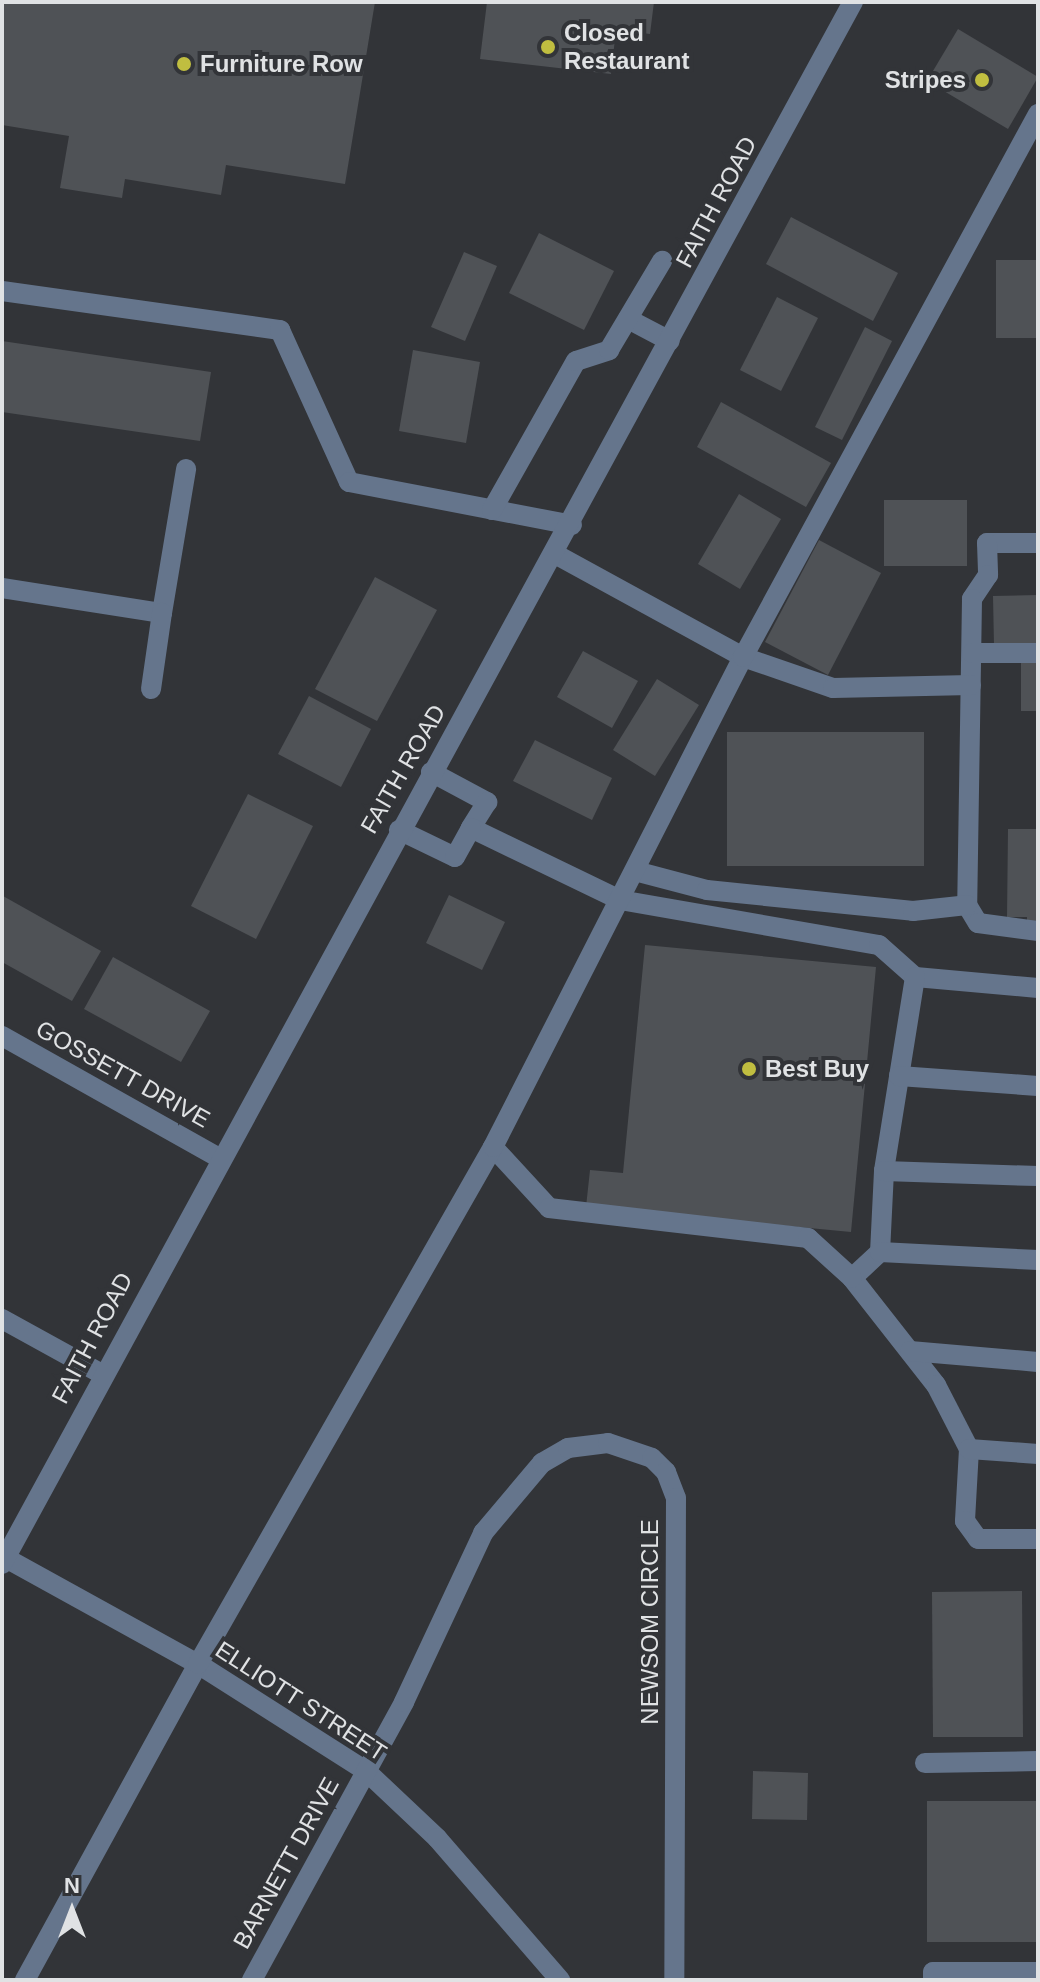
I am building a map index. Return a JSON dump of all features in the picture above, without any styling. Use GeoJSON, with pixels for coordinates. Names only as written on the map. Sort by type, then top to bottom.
{"type":"FeatureCollection","features":[{"type":"Feature","properties":{"kind":"street","name":"FAITH ROAD"},"geometry":{"type":"LineString","coordinates":[[3,1559],[399,830],[572,525],[853,2]]}},
{"type":"Feature","properties":{"kind":"street"},"geometry":{"type":"LineString","coordinates":[[25,1980],[198,1664],[493,1147],[743,657],[1038,114]]}},
{"type":"Feature","properties":{"kind":"street"},"geometry":{"type":"LineString","coordinates":[[492,510],[576,361],[609,350],[662,261]]}},
{"type":"Feature","properties":{"kind":"street"},"geometry":{"type":"LineString","coordinates":[[2,291],[280,330],[349,482],[572,525]]}},
{"type":"Feature","properties":{"kind":"street"},"geometry":{"type":"LineString","coordinates":[[628,319],[670,341]]}},
{"type":"Feature","properties":{"kind":"street"},"geometry":{"type":"LineString","coordinates":[[151,689],[186,469]]}},
{"type":"Feature","properties":{"kind":"street"},"geometry":{"type":"LineString","coordinates":[[1038,543],[987,543],[988,575],[972,599],[967,905],[978,923],[1038,931]]}},
{"type":"Feature","properties":{"kind":"street"},"geometry":{"type":"LineString","coordinates":[[555,554],[743,657],[833,688],[971,685]]}},
{"type":"Feature","properties":{"kind":"street"},"geometry":{"type":"LineString","coordinates":[[2,588],[162,613]]}},
{"type":"Feature","properties":{"kind":"street"},"geometry":{"type":"LineString","coordinates":[[972,653],[1038,653]]}},
{"type":"Feature","properties":{"kind":"street"},"geometry":{"type":"LineString","coordinates":[[399,830],[455,857],[487,802],[431,772]]}},
{"type":"Feature","properties":{"kind":"street"},"geometry":{"type":"LineString","coordinates":[[471,828],[620,900],[879,945],[915,977],[1038,988]]}},
{"type":"Feature","properties":{"kind":"street"},"geometry":{"type":"LineString","coordinates":[[635,871],[707,890],[754,895],[913,911],[967,905]]}},
{"type":"Feature","properties":{"kind":"street"},"geometry":{"type":"LineString","coordinates":[[852,1278],[880,1252],[884,1171],[915,977]]}},
{"type":"Feature","properties":{"kind":"street","name":"GOSSETT DRIVE"},"geometry":{"type":"LineString","coordinates":[[2,1036],[219,1158]]}},
{"type":"Feature","properties":{"kind":"street"},"geometry":{"type":"LineString","coordinates":[[899,1076],[1038,1086]]}},
{"type":"Feature","properties":{"kind":"street"},"geometry":{"type":"LineString","coordinates":[[493,1147],[549,1208],[808,1238],[852,1278],[936,1385],[969,1449],[965,1521],[978,1539],[1038,1539]]}},
{"type":"Feature","properties":{"kind":"street"},"geometry":{"type":"LineString","coordinates":[[884,1171],[1038,1176]]}},
{"type":"Feature","properties":{"kind":"street"},"geometry":{"type":"LineString","coordinates":[[880,1252],[1038,1260]]}},
{"type":"Feature","properties":{"kind":"street"},"geometry":{"type":"LineString","coordinates":[[2,1319],[102,1374]]}},
{"type":"Feature","properties":{"kind":"street"},"geometry":{"type":"LineString","coordinates":[[910,1351],[1038,1362]]}},
{"type":"Feature","properties":{"kind":"street","name":"NEWSOM CIRCLE"},"geometry":{"type":"LineString","coordinates":[[366,1771],[483,1533],[518,1486],[568,1448],[608,1443],[652,1458],[666,1472],[677,1519],[674,1980]]}},
{"type":"Feature","properties":{"kind":"street"},"geometry":{"type":"LineString","coordinates":[[969,1449],[1038,1454]]}},
{"type":"Feature","properties":{"kind":"street","name":"ELLIOTT STREET"},"geometry":{"type":"LineString","coordinates":[[3,1559],[198,1664],[366,1771],[437,1838],[560,1980]]}},
{"type":"Feature","properties":{"kind":"street"},"geometry":{"type":"LineString","coordinates":[[925,1763],[1038,1761]]}},
{"type":"Feature","properties":{"kind":"street","name":"BARNETT DRIVE"},"geometry":{"type":"LineString","coordinates":[[262,1975],[366,1771]]}},
{"type":"Feature","properties":{"kind":"street"},"geometry":{"type":"LineString","coordinates":[[933,1980],[933,1972],[1038,1972]]}},
{"type":"Feature","properties":{"kind":"building","name":"Furniture Row"},"geometry":{"type":"Polygon","coordinates":[[[2,2],[375,2],[345,184],[226,165],[221,195],[125,179],[122,198],[60,188],[69,136],[2,125],[2,2]]]}},
{"type":"Feature","properties":{"kind":"building","name":"Closed Restaurant"},"geometry":{"type":"Polygon","coordinates":[[[487,2],[654,2],[650,34],[616,30],[611,74],[480,59],[487,2]]]}},
{"type":"Feature","properties":{"kind":"building","name":"Stripes"},"geometry":{"type":"Polygon","coordinates":[[[958,29],[1038,77],[1008,129],[927,81],[958,29]]]}},
{"type":"Feature","properties":{"kind":"building"},"geometry":{"type":"Polygon","coordinates":[[[791,217],[898,273],[873,321],[766,264],[791,217]]]}},
{"type":"Feature","properties":{"kind":"building"},"geometry":{"type":"Polygon","coordinates":[[[539,233],[614,271],[584,330],[509,293],[539,233]]]}},
{"type":"Feature","properties":{"kind":"building"},"geometry":{"type":"Polygon","coordinates":[[[464,252],[497,266],[465,341],[431,327],[464,252]]]}},
{"type":"Feature","properties":{"kind":"building"},"geometry":{"type":"Polygon","coordinates":[[[996,260],[1038,260],[1038,338],[996,338],[996,260]]]}},
{"type":"Feature","properties":{"kind":"building"},"geometry":{"type":"Polygon","coordinates":[[[777,297],[818,318],[781,391],[740,370],[777,297]]]}},
{"type":"Feature","properties":{"kind":"building"},"geometry":{"type":"Polygon","coordinates":[[[865,327],[892,341],[842,440],[815,427],[865,327]]]}},
{"type":"Feature","properties":{"kind":"building"},"geometry":{"type":"Polygon","coordinates":[[[2,341],[211,372],[200,441],[2,412],[2,341]]]}},
{"type":"Feature","properties":{"kind":"building"},"geometry":{"type":"Polygon","coordinates":[[[413,350],[480,362],[466,443],[399,431],[413,350]]]}},
{"type":"Feature","properties":{"kind":"building"},"geometry":{"type":"Polygon","coordinates":[[[721,402],[831,463],[806,507],[697,447],[721,402]]]}},
{"type":"Feature","properties":{"kind":"building"},"geometry":{"type":"Polygon","coordinates":[[[739,494],[781,519],[740,589],[698,564],[739,494]]]}},
{"type":"Feature","properties":{"kind":"building"},"geometry":{"type":"Polygon","coordinates":[[[884,500],[967,500],[967,566],[884,566],[884,500]]]}},
{"type":"Feature","properties":{"kind":"building"},"geometry":{"type":"Polygon","coordinates":[[[819,540],[881,573],[828,675],[765,642],[819,540]]]}},
{"type":"Feature","properties":{"kind":"building"},"geometry":{"type":"Polygon","coordinates":[[[375,577],[437,610],[377,721],[315,689],[375,577]]]}},
{"type":"Feature","properties":{"kind":"building"},"geometry":{"type":"Polygon","coordinates":[[[1038,595],[1038,645],[994,645],[993,596],[1038,595]]]}},
{"type":"Feature","properties":{"kind":"building"},"geometry":{"type":"Polygon","coordinates":[[[583,651],[638,681],[612,728],[557,697],[583,651]]]}},
{"type":"Feature","properties":{"kind":"building"},"geometry":{"type":"Polygon","coordinates":[[[1021,662],[1038,662],[1038,711],[1021,711],[1021,662]]]}},
{"type":"Feature","properties":{"kind":"building"},"geometry":{"type":"Polygon","coordinates":[[[657,679],[699,705],[655,776],[613,750],[657,679]]]}},
{"type":"Feature","properties":{"kind":"building"},"geometry":{"type":"Polygon","coordinates":[[[309,696],[371,729],[341,787],[278,754],[309,696]]]}},
{"type":"Feature","properties":{"kind":"building"},"geometry":{"type":"Polygon","coordinates":[[[727,732],[924,732],[924,866],[727,866],[727,732]]]}},
{"type":"Feature","properties":{"kind":"building"},"geometry":{"type":"Polygon","coordinates":[[[535,740],[612,778],[592,820],[513,781],[535,740]]]}},
{"type":"Feature","properties":{"kind":"building"},"geometry":{"type":"Polygon","coordinates":[[[248,794],[313,826],[256,939],[191,906],[248,794]]]}},
{"type":"Feature","properties":{"kind":"building"},"geometry":{"type":"Polygon","coordinates":[[[1008,829],[1038,829],[1038,924],[1027,924],[1027,917],[1007,917],[1008,829]]]}},
{"type":"Feature","properties":{"kind":"building"},"geometry":{"type":"Polygon","coordinates":[[[449,895],[505,922],[482,970],[426,943],[449,895]]]}},
{"type":"Feature","properties":{"kind":"building"},"geometry":{"type":"Polygon","coordinates":[[[3,896],[101,951],[72,1001],[2,962],[3,896]]]}},
{"type":"Feature","properties":{"kind":"building","name":"Best Buy"},"geometry":{"type":"Polygon","coordinates":[[[645,945],[876,967],[851,1232],[586,1207],[590,1170],[623,1173],[645,945]]]}},
{"type":"Feature","properties":{"kind":"building"},"geometry":{"type":"Polygon","coordinates":[[[113,957],[210,1011],[181,1062],[84,1009],[113,957]]]}},
{"type":"Feature","properties":{"kind":"building"},"geometry":{"type":"Polygon","coordinates":[[[1022,1591],[1023,1737],[933,1737],[932,1592],[1022,1591]]]}},
{"type":"Feature","properties":{"kind":"building"},"geometry":{"type":"Polygon","coordinates":[[[753,1771],[808,1773],[807,1820],[752,1819],[753,1771]]]}},
{"type":"Feature","properties":{"kind":"building"},"geometry":{"type":"Polygon","coordinates":[[[927,1801],[1038,1801],[1038,1942],[927,1942],[927,1801]]]}},
{"type":"Feature","properties":{"kind":"place","name":"Closed Restaurant"},"geometry":{"type":"Point","coordinates":[548,47]}},
{"type":"Feature","properties":{"kind":"place","name":"Furniture Row"},"geometry":{"type":"Point","coordinates":[184,64]}},
{"type":"Feature","properties":{"kind":"place","name":"Stripes"},"geometry":{"type":"Point","coordinates":[982,80]}},
{"type":"Feature","properties":{"kind":"place","name":"Best Buy"},"geometry":{"type":"Point","coordinates":[749,1069]}}]}
